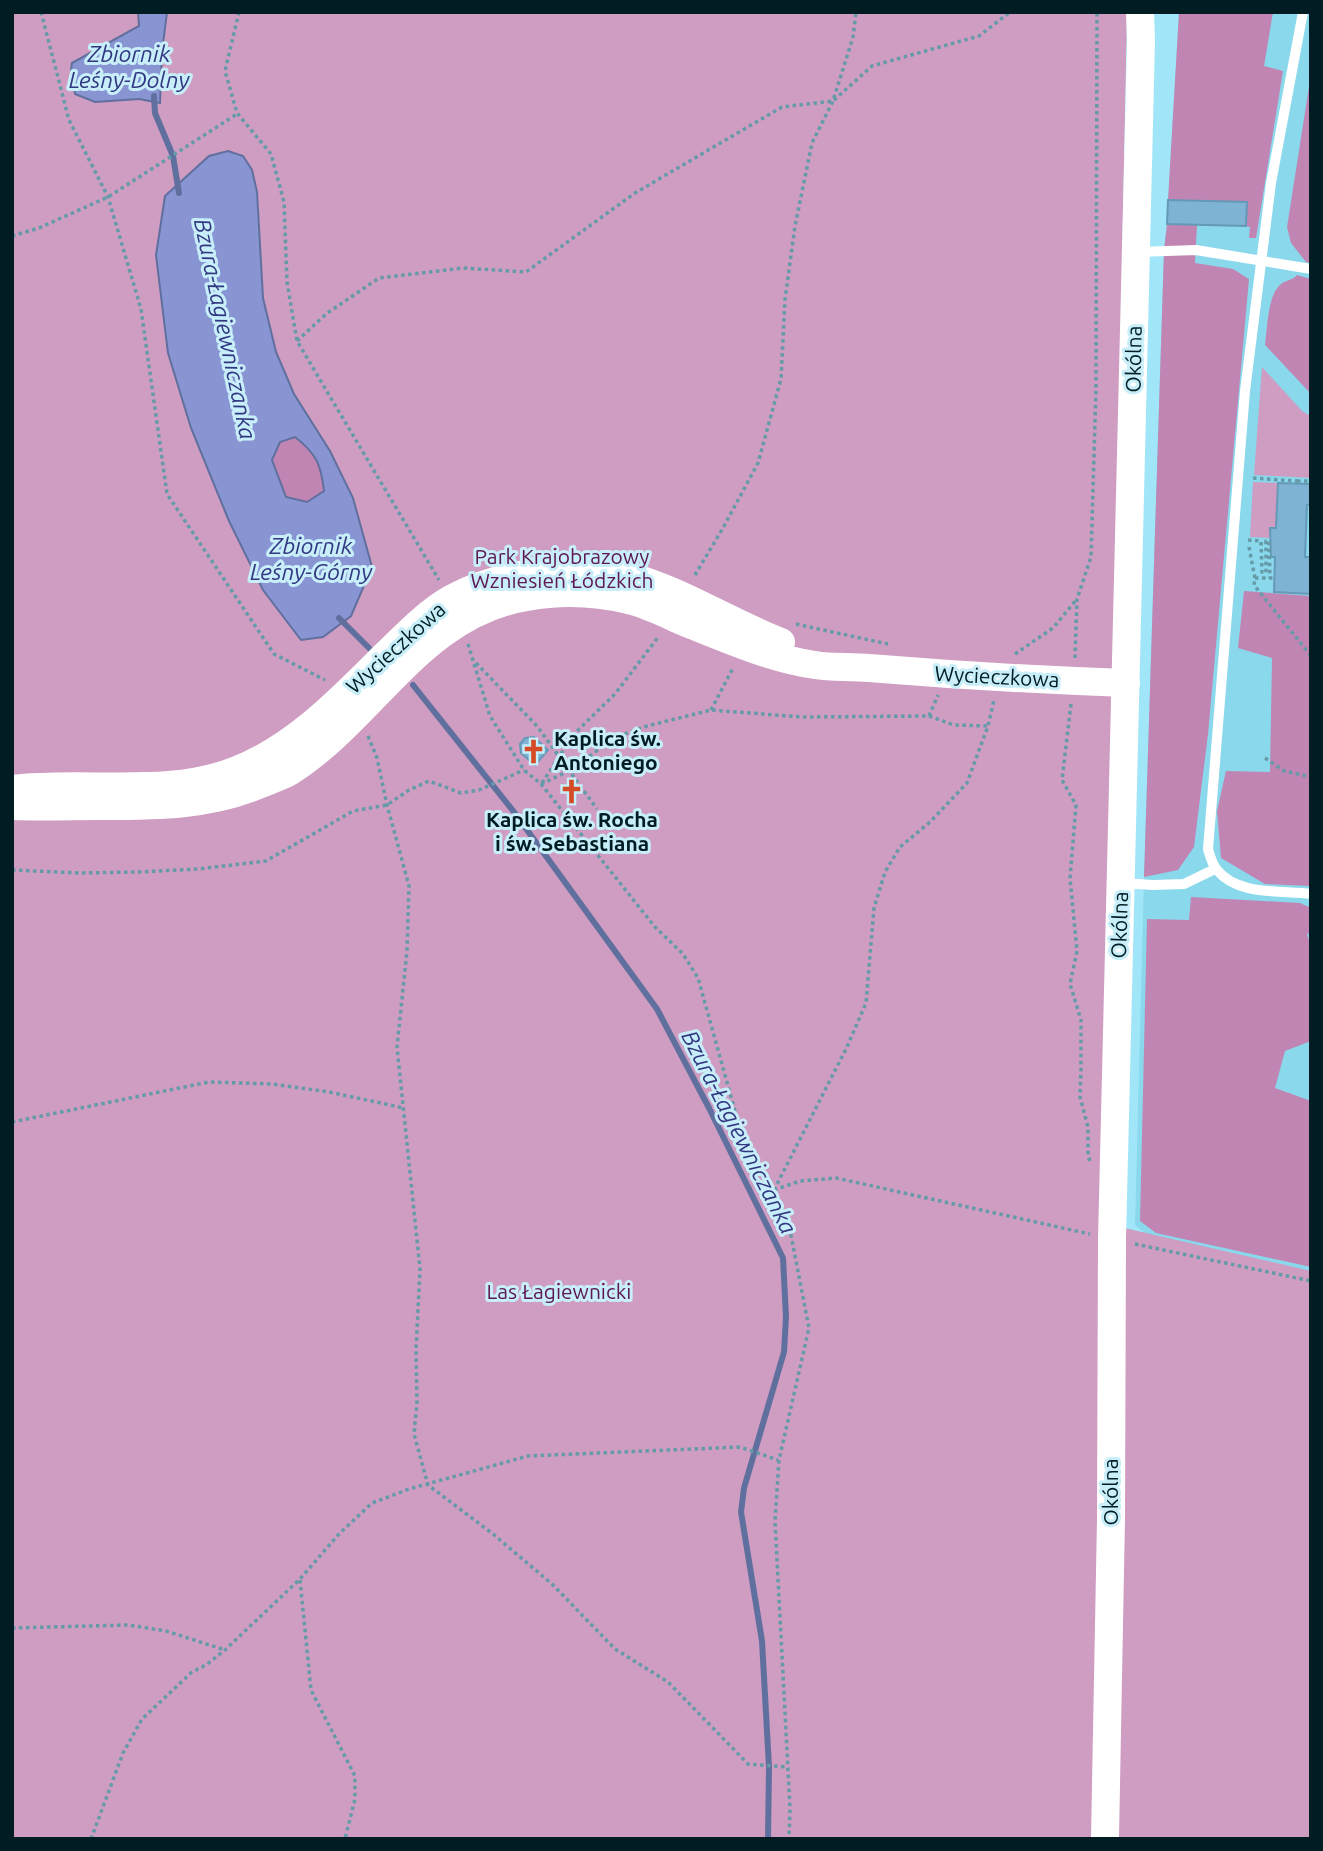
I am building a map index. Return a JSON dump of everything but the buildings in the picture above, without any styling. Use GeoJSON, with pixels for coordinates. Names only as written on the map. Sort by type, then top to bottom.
{"type":"FeatureCollection","features":[{"type":"Feature","properties":{"kind":"street","name":"Okólna"},"geometry":{"type":"LineString","coordinates":[[1105,1839],[1111,1531],[1112,1239],[1140,12]]}},
{"type":"Feature","properties":{"kind":"street","name":"Wycieczkowa"},"geometry":{"type":"LineString","coordinates":[[12,789],[38,785],[167,785],[206,781],[239,770],[271,754],[317,719],[407,633],[456,610],[558,593],[594,594],[675,606],[808,652],[867,668],[1126,683]]}},
{"type":"Feature","properties":{"kind":"street","name":"Wycieczkowa"},"geometry":{"type":"LineString","coordinates":[[12,806],[163,806],[203,802],[245,791],[287,773],[320,749],[434,639],[456,610]]}},
{"type":"Feature","properties":{"kind":"lane"},"geometry":{"type":"LineString","coordinates":[[1303,12],[1271,183],[1245,391],[1208,849],[1215,869],[1231,882],[1253,889],[1311,894]]}},
{"type":"Feature","properties":{"kind":"lane"},"geometry":{"type":"LineString","coordinates":[[1136,252],[1196,250],[1311,269]]}},
{"type":"Feature","properties":{"kind":"lane"},"geometry":{"type":"LineString","coordinates":[[1122,883],[1184,884],[1215,869]]}},
{"type":"Feature","properties":{"kind":"path"},"geometry":{"type":"LineString","coordinates":[[239,12],[225,71],[237,113],[271,154],[281,190],[284,202],[287,282],[297,341],[456,610],[490,716],[524,770],[541,784],[655,927],[683,954],[698,978],[745,1147],[774,1190],[789,1225],[809,1328],[779,1460],[775,1521],[790,1808],[789,1839]]}},
{"type":"Feature","properties":{"kind":"path"},"geometry":{"type":"LineString","coordinates":[[541,784],[573,734],[615,694],[667,627],[675,606],[723,528],[758,463],[781,379],[787,288],[795,226],[812,143],[833,101],[853,37],[856,12]]}},
{"type":"Feature","properties":{"kind":"path"},"geometry":{"type":"LineString","coordinates":[[297,341],[326,314],[379,278],[463,268],[526,272],[635,193],[782,107],[833,101],[872,66],[979,36],[1010,12]]}},
{"type":"Feature","properties":{"kind":"path"},"geometry":{"type":"LineString","coordinates":[[1094,1167],[1088,1156],[1088,1127],[1080,1097],[1081,1020],[1070,984],[1077,951],[1070,878],[1076,805],[1062,780],[1074,681],[1077,599],[1091,556],[1096,374],[1097,12]]}},
{"type":"Feature","properties":{"kind":"path"},"geometry":{"type":"LineString","coordinates":[[12,236],[39,228],[108,197],[237,113]]}},
{"type":"Feature","properties":{"kind":"path"},"geometry":{"type":"LineString","coordinates":[[1251,478],[1311,481]]}},
{"type":"Feature","properties":{"kind":"path"},"geometry":{"type":"LineString","coordinates":[[1255,578],[1272,578],[1269,541],[1266,541],[1266,573],[1262,572],[1261,541],[1248,540],[1254,585],[1311,656]]}},
{"type":"Feature","properties":{"kind":"path"},"geometry":{"type":"LineString","coordinates":[[1006,660],[1053,628],[1077,599]]}},
{"type":"Feature","properties":{"kind":"path"},"geometry":{"type":"LineString","coordinates":[[785,622],[895,645]]}},
{"type":"Feature","properties":{"kind":"path"},"geometry":{"type":"LineString","coordinates":[[473,660],[537,726],[597,808]]}},
{"type":"Feature","properties":{"kind":"path"},"geometry":{"type":"LineString","coordinates":[[711,710],[733,668]]}},
{"type":"Feature","properties":{"kind":"path"},"geometry":{"type":"LineString","coordinates":[[774,1190],[847,1047],[866,1003],[874,908],[885,872],[900,847],[930,822],[967,783],[988,726],[994,700]]}},
{"type":"Feature","properties":{"kind":"path"},"geometry":{"type":"LineString","coordinates":[[541,784],[569,771],[616,737],[647,726],[711,710],[802,717],[929,716],[954,725],[988,726]]}},
{"type":"Feature","properties":{"kind":"path"},"geometry":{"type":"LineString","coordinates":[[1265,758],[1284,771],[1311,777]]}},
{"type":"Feature","properties":{"kind":"path"},"geometry":{"type":"LineString","coordinates":[[12,870],[138,872],[265,862],[353,811],[387,805],[429,780],[461,793],[479,790],[524,770]]}},
{"type":"Feature","properties":{"kind":"path"},"geometry":{"type":"LineString","coordinates":[[12,1122],[209,1082],[272,1084],[329,1092],[404,1108]]}},
{"type":"Feature","properties":{"kind":"path"},"geometry":{"type":"LineString","coordinates":[[774,1190],[800,1181],[836,1178],[1311,1281]]}},
{"type":"Feature","properties":{"kind":"path"},"geometry":{"type":"LineString","coordinates":[[91,1839],[123,1753],[142,1719],[192,1672],[225,1650],[300,1579],[339,1534],[372,1503],[409,1489],[528,1456],[740,1447],[779,1460]]}},
{"type":"Feature","properties":{"kind":"path"},"geometry":{"type":"LineString","coordinates":[[428,1485],[493,1534],[552,1584],[615,1649],[668,1682],[748,1763],[787,1767]]}},
{"type":"Feature","properties":{"kind":"path"},"geometry":{"type":"LineString","coordinates":[[300,1579],[311,1690],[355,1776],[355,1799],[345,1839]]}},
{"type":"Feature","properties":{"kind":"path"},"geometry":{"type":"LineString","coordinates":[[12,1628],[128,1625],[166,1631],[225,1650]]}},
{"type":"Feature","properties":{"kind":"shaded area"},"geometry":{"type":"Polygon","coordinates":[[[1179,12],[1311,12],[1311,1272],[1150,1237],[1135,1225],[1164,250],[1179,12]]]}},
{"type":"Feature","properties":{"kind":"shaded area"},"geometry":{"type":"Polygon","coordinates":[[[1179,12],[1273,12],[1264,66],[1283,71],[1256,238],[1249,238],[1250,227],[1246,226],[1247,202],[1168,200],[1179,12]]]}},
{"type":"Feature","properties":{"kind":"shaded area"},"geometry":{"type":"Polygon","coordinates":[[[1311,74],[1311,263],[1306,262],[1291,243],[1287,227],[1311,74]]]}},
{"type":"Feature","properties":{"kind":"shaded area"},"geometry":{"type":"Polygon","coordinates":[[[1167,224],[1197,225],[1195,263],[1233,269],[1249,279],[1208,734],[1194,847],[1178,870],[1144,877],[1164,250],[1167,224]]]}},
{"type":"Feature","properties":{"kind":"shaded area"},"geometry":{"type":"Polygon","coordinates":[[[1297,275],[1311,279],[1311,394],[1265,345],[1275,291],[1281,284],[1297,275]]]}},
{"type":"Feature","properties":{"kind":"shaded area"},"geometry":{"type":"Polygon","coordinates":[[[295,437],[313,455],[323,482],[324,491],[307,502],[286,498],[272,460],[280,442],[295,437]]]}},
{"type":"Feature","properties":{"kind":"shaded area"},"geometry":{"type":"Polygon","coordinates":[[[1244,591],[1311,596],[1311,886],[1265,884],[1221,858],[1217,811],[1226,771],[1270,772],[1272,658],[1238,648],[1244,591]]]}},
{"type":"Feature","properties":{"kind":"shaded area"},"geometry":{"type":"Polygon","coordinates":[[[1191,897],[1300,903],[1311,908],[1311,933],[1307,934],[1311,946],[1311,1041],[1285,1051],[1275,1088],[1311,1101],[1311,1267],[1156,1233],[1140,1221],[1147,919],[1189,920],[1191,897]]]}},
{"type":"Feature","properties":{"kind":"green space","name":"Las Łagiewnicki"},"geometry":{"type":"Polygon","coordinates":[[[12,12],[1127,12],[1103,1223],[1311,1271],[1311,1839],[12,1839],[12,12]]]}},
{"type":"Feature","properties":{"kind":"green space"},"geometry":{"type":"Polygon","coordinates":[[[1262,367],[1302,411],[1311,416],[1311,478],[1254,475],[1262,367]]]}},
{"type":"Feature","properties":{"kind":"green space"},"geometry":{"type":"Polygon","coordinates":[[[1253,482],[1278,483],[1276,528],[1270,528],[1270,538],[1250,537],[1253,482]]]}},
{"type":"Feature","properties":{"kind":"water","name":"Zbiornik Leśny-Dolny"},"geometry":{"type":"Polygon","coordinates":[[[138,12],[167,12],[160,103],[139,99],[95,102],[75,94],[72,63],[139,26],[138,12]]]}},
{"type":"Feature","properties":{"kind":"water","name":"Zbiornik Leśny-Górny"},"geometry":{"type":"Polygon","coordinates":[[[228,151],[243,156],[252,170],[257,192],[263,298],[276,352],[294,394],[330,451],[353,498],[372,567],[351,616],[323,637],[301,640],[263,590],[229,521],[191,428],[168,353],[156,255],[165,196],[209,156],[228,151]],[[295,437],[280,442],[272,460],[286,497],[307,502],[324,491],[317,461],[295,437]]]}},
{"type":"Feature","properties":{"kind":"waterway","name":"Bzura-Łagiewniczanka"},"geometry":{"type":"LineString","coordinates":[[154,96],[155,113],[173,156],[179,193]]}},
{"type":"Feature","properties":{"kind":"waterway","name":"Bzura-Łagiewniczanka"},"geometry":{"type":"LineString","coordinates":[[339,618],[370,649]]}},
{"type":"Feature","properties":{"kind":"waterway","name":"Bzura-Łagiewniczanka"},"geometry":{"type":"LineString","coordinates":[[413,685],[514,812],[657,1009],[783,1258],[786,1317],[784,1352],[744,1488],[741,1512],[762,1641],[769,1767],[768,1839]]}},
{"type":"Feature","properties":{"kind":"place","name":"Kaplica św. Antoniego"},"geometry":{"type":"Point","coordinates":[534,751]}},
{"type":"Feature","properties":{"kind":"place","name":"Kaplica św. Rocha i św. Sebastiana"},"geometry":{"type":"Point","coordinates":[572,791]}},
{"type":"Feature","properties":{"kind":"park label","name":"Park Krajobrazowy Wzniesień Łódzkich"},"geometry":{"type":"Point","coordinates":[562,569]}}]}
